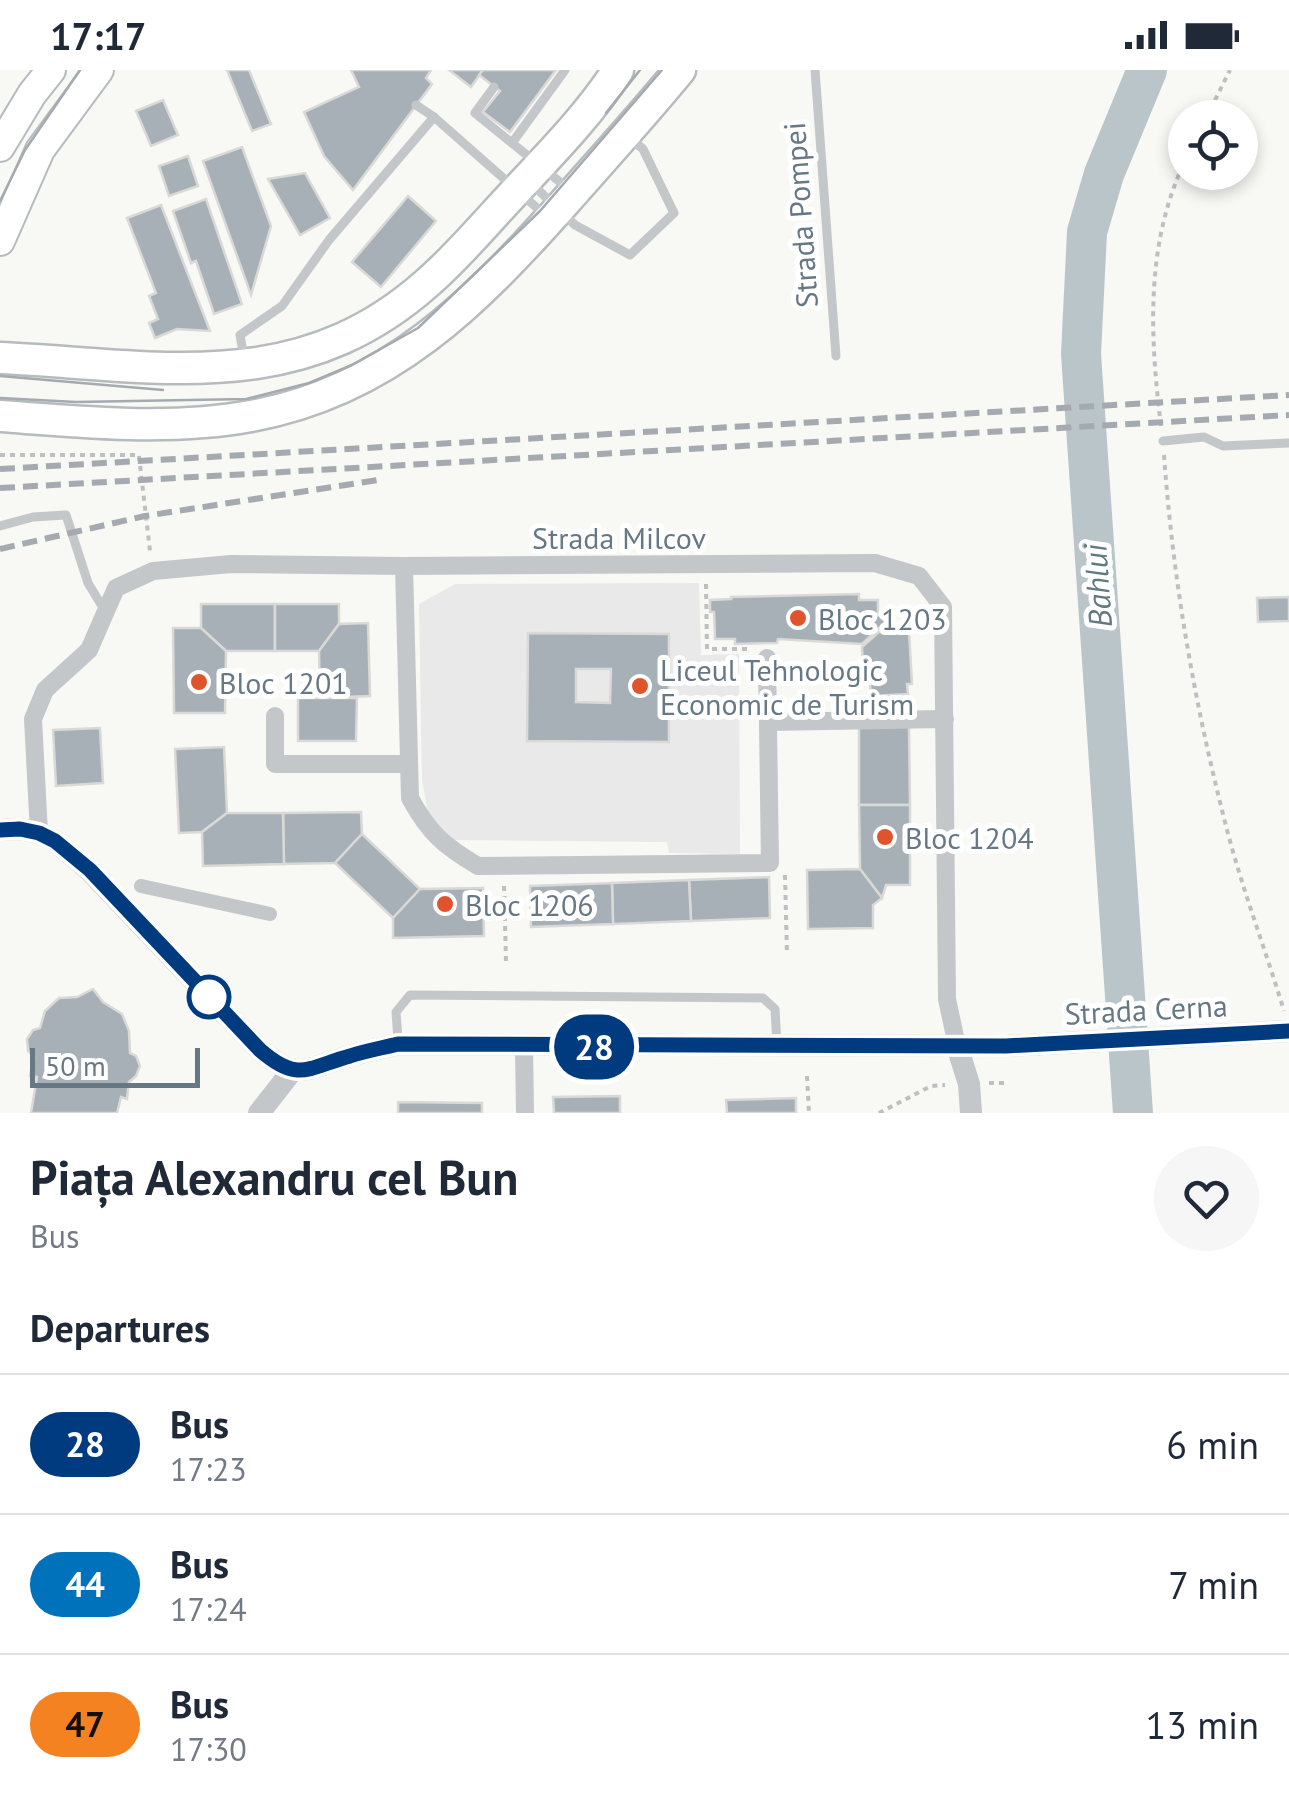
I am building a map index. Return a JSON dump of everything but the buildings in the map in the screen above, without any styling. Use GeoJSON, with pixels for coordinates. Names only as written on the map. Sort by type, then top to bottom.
{"type":"FeatureCollection","features":[{"type":"Feature","properties":{"kind":"main road"},"geometry":{"type":"LineString","coordinates":[[0,147],[51,70]]}},
{"type":"Feature","properties":{"kind":"main road"},"geometry":{"type":"LineString","coordinates":[[0,241],[40,150],[99,70]]}},
{"type":"Feature","properties":{"kind":"main road"},"geometry":{"type":"LineString","coordinates":[[0,358],[191,370],[246,365],[318,348],[395,308],[452,259],[581,120],[618,70]]}},
{"type":"Feature","properties":{"kind":"main road"},"geometry":{"type":"LineString","coordinates":[[0,416],[75,421],[211,421],[253,416],[340,389],[392,364],[430,337],[514,259],[680,70]]}},
{"type":"Feature","properties":{"kind":"street","name":"Strada Milcov"},"geometry":{"type":"LineString","coordinates":[[39,833],[32,719],[44,690],[89,650],[116,588],[152,571],[231,564],[876,563],[919,576],[943,607],[947,1000],[957,1046]]}},
{"type":"Feature","properties":{"kind":"street"},"geometry":{"type":"LineString","coordinates":[[404,566],[410,798],[426,827],[447,848],[478,866],[770,863],[767,658]]}},
{"type":"Feature","properties":{"kind":"street"},"geometry":{"type":"LineString","coordinates":[[274,716],[274,764],[408,764]]}},
{"type":"Feature","properties":{"kind":"street"},"geometry":{"type":"LineString","coordinates":[[768,722],[945,719]]}},
{"type":"Feature","properties":{"kind":"street"},"geometry":{"type":"LineString","coordinates":[[0,830],[20,829],[55,841],[90,870],[260,1050],[278,1066],[292,1071],[258,1113]]}},
{"type":"Feature","properties":{"kind":"street"},"geometry":{"type":"LineString","coordinates":[[141,886],[270,914]]}},
{"type":"Feature","properties":{"kind":"street","name":"Strada Cerna"},"geometry":{"type":"LineString","coordinates":[[292,1071],[320,1068],[346,1056],[398,1044],[1006,1046],[1280,1032]]}},
{"type":"Feature","properties":{"kind":"street"},"geometry":{"type":"LineString","coordinates":[[524,1046],[525,1113]]}},
{"type":"Feature","properties":{"kind":"street"},"geometry":{"type":"LineString","coordinates":[[957,1046],[969,1084],[971,1113]]}},
{"type":"Feature","properties":{"kind":"lane"},"geometry":{"type":"LineString","coordinates":[[512,143],[565,70]]}},
{"type":"Feature","properties":{"kind":"lane","name":"Strada Pompei"},"geometry":{"type":"LineString","coordinates":[[815,70],[836,356]]}},
{"type":"Feature","properties":{"kind":"lane"},"geometry":{"type":"LineString","coordinates":[[494,87],[475,112],[512,143],[528,178],[560,207]]}},
{"type":"Feature","properties":{"kind":"lane"},"geometry":{"type":"LineString","coordinates":[[416,104],[528,178],[575,226],[630,255],[674,213],[643,149],[624,133]]}},
{"type":"Feature","properties":{"kind":"lane"},"geometry":{"type":"LineString","coordinates":[[246,365],[240,335],[282,306],[329,240],[434,117]]}},
{"type":"Feature","properties":{"kind":"lane"},"geometry":{"type":"LineString","coordinates":[[1163,441],[1204,437],[1224,446],[1289,443]]}},
{"type":"Feature","properties":{"kind":"lane"},"geometry":{"type":"LineString","coordinates":[[0,526],[32,516],[66,515],[88,583],[105,610]]}},
{"type":"Feature","properties":{"kind":"lane"},"geometry":{"type":"LineString","coordinates":[[398,1044],[396,1012],[410,996],[762,998],[775,1009],[777,1048]]}},
{"type":"Feature","properties":{"kind":"path"},"geometry":{"type":"LineString","coordinates":[[1215,100],[1230,70]]}},
{"type":"Feature","properties":{"kind":"path"},"geometry":{"type":"LineString","coordinates":[[1173,190],[1155,264],[1152,339],[1170,542],[1192,679],[1226,825],[1286,1016],[1280,1032]]}},
{"type":"Feature","properties":{"kind":"path"},"geometry":{"type":"LineString","coordinates":[[0,455],[139,455],[152,571]]}},
{"type":"Feature","properties":{"kind":"path"},"geometry":{"type":"LineString","coordinates":[[706,564],[708,649],[766,648],[767,658]]}},
{"type":"Feature","properties":{"kind":"path"},"geometry":{"type":"LineString","coordinates":[[770,863],[784,862],[788,956]]}},
{"type":"Feature","properties":{"kind":"path"},"geometry":{"type":"LineString","coordinates":[[504,866],[506,961]]}},
{"type":"Feature","properties":{"kind":"path"},"geometry":{"type":"LineString","coordinates":[[807,1076],[809,1113]]}},
{"type":"Feature","properties":{"kind":"path"},"geometry":{"type":"LineString","coordinates":[[879,1113],[931,1086]]}},
{"type":"Feature","properties":{"kind":"shaded area"},"geometry":{"type":"Polygon","coordinates":[[[699,583],[701,655],[739,654],[740,854],[669,853],[667,842],[454,840],[437,824],[428,811],[422,781],[419,604],[455,584],[699,583]]]}},
{"type":"Feature","properties":{"kind":"waterway","name":"Bahlui"},"geometry":{"type":"LineString","coordinates":[[1133,1113],[1081,354],[1087,232],[1104,174],[1147,70]]}},
{"type":"Feature","properties":{"kind":"waterway"},"geometry":{"type":"LineString","coordinates":[[1133,1100],[1141,1113]]}},
{"type":"Feature","properties":{"kind":"tram line"},"geometry":{"type":"LineString","coordinates":[[0,201],[25,150],[80,70]]}},
{"type":"Feature","properties":{"kind":"tram line"},"geometry":{"type":"LineString","coordinates":[[606,113],[640,70]]}},
{"type":"Feature","properties":{"kind":"tram line"},"geometry":{"type":"LineString","coordinates":[[0,398],[76,402],[246,399],[309,383],[352,365],[418,328],[540,211],[662,70]]}},
{"type":"Feature","properties":{"kind":"tram line"},"geometry":{"type":"LineString","coordinates":[[0,376],[163,390]]}},
{"type":"Feature","properties":{"kind":"railway"},"geometry":{"type":"LineString","coordinates":[[0,469],[1289,395]]}},
{"type":"Feature","properties":{"kind":"railway"},"geometry":{"type":"LineString","coordinates":[[0,488],[1289,415]]}},
{"type":"Feature","properties":{"kind":"railway"},"geometry":{"type":"LineString","coordinates":[[0,549],[145,516],[378,480]]}},
{"type":"Feature","properties":{"kind":"bus line","name":"28"},"geometry":{"type":"LineString","coordinates":[[0,830],[20,829],[55,841],[90,870],[260,1050],[278,1066],[292,1071],[320,1068],[346,1056],[398,1044],[1006,1046],[1289,1031]]}},
{"type":"Feature","properties":{"kind":"place","name":"Bloc 1203"},"geometry":{"type":"Point","coordinates":[798,618]}},
{"type":"Feature","properties":{"kind":"place","name":"Bloc 1201"},"geometry":{"type":"Point","coordinates":[199,682]}},
{"type":"Feature","properties":{"kind":"place","name":"Liceul Tehnologic Economic de Turism"},"geometry":{"type":"Point","coordinates":[640,686]}},
{"type":"Feature","properties":{"kind":"place","name":"Bloc 1204"},"geometry":{"type":"Point","coordinates":[885,837]}},
{"type":"Feature","properties":{"kind":"place","name":"Bloc 1206"},"geometry":{"type":"Point","coordinates":[445,904]}}]}
